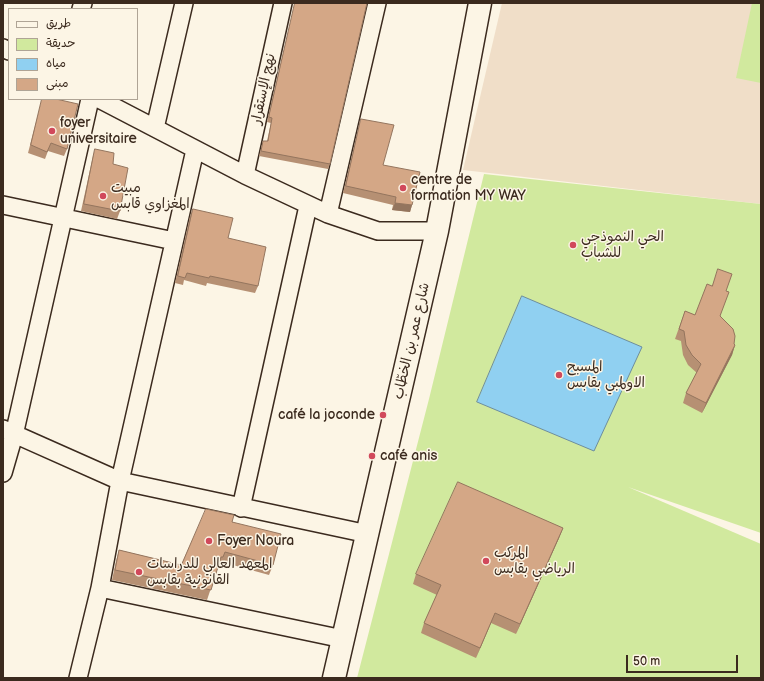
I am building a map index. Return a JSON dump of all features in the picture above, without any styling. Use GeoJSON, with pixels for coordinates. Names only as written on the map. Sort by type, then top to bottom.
{"type":"FeatureCollection","features":[{"type":"Feature","properties":{"kind":"street"},"geometry":{"type":"LineString","coordinates":[[155,128],[184,3]]}},
{"type":"Feature","properties":{"kind":"street","name":"نهج الإستقرار"},"geometry":{"type":"LineString","coordinates":[[245,175],[283,3]]}},
{"type":"Feature","properties":{"kind":"street"},"geometry":{"type":"LineString","coordinates":[[328,214],[377,3]]}},
{"type":"Feature","properties":{"kind":"street","name":"شارع عمر بن الخطّاب"},"geometry":{"type":"LineString","coordinates":[[334,678],[437,231],[480,3]]}},
{"type":"Feature","properties":{"kind":"street"},"geometry":{"type":"LineString","coordinates":[[3,473],[9,432],[64,218],[90,100]]}},
{"type":"Feature","properties":{"kind":"street"},"geometry":{"type":"LineString","coordinates":[[101,100],[195,150],[308,206],[328,214],[378,231],[437,231]]}},
{"type":"Feature","properties":{"kind":"street"},"geometry":{"type":"LineString","coordinates":[[78,678],[100,588],[120,481],[195,150]]}},
{"type":"Feature","properties":{"kind":"street"},"geometry":{"type":"LineString","coordinates":[[3,205],[174,241]]}},
{"type":"Feature","properties":{"kind":"street"},"geometry":{"type":"LineString","coordinates":[[241,508],[308,206]]}},
{"type":"Feature","properties":{"kind":"street"},"geometry":{"type":"LineString","coordinates":[[9,432],[120,481],[368,534]]}},
{"type":"Feature","properties":{"kind":"street"},"geometry":{"type":"LineString","coordinates":[[100,588],[343,639]]}},
{"type":"Feature","properties":{"kind":"shaded area"},"geometry":{"type":"Polygon","coordinates":[[[502,3],[761,3],[761,204],[463,170],[502,3]]]}},
{"type":"Feature","properties":{"kind":"green space"},"geometry":{"type":"Polygon","coordinates":[[[752,3],[761,3],[761,83],[736,78],[752,3]]]}},
{"type":"Feature","properties":{"kind":"green space"},"geometry":{"type":"Polygon","coordinates":[[[484,174],[761,204],[761,533],[628,487],[761,544],[761,678],[357,678],[429,399],[484,174]]]}},
{"type":"Feature","properties":{"kind":"water","name":"المسبح الاولمبي بقابس"},"geometry":{"type":"Polygon","coordinates":[[[522,296],[642,347],[594,451],[477,402],[522,296]]]}},
{"type":"Feature","properties":{"kind":"building"},"geometry":{"type":"Polygon","coordinates":[[[295,3],[367,3],[330,164],[261,151],[263,141],[268,141],[272,118],[269,117],[295,3]]]}},
{"type":"Feature","properties":{"kind":"building","name":"foyer universitaire"},"geometry":{"type":"Polygon","coordinates":[[[42,100],[60,100],[78,104],[67,149],[51,143],[47,152],[31,145],[42,100]]]}},
{"type":"Feature","properties":{"kind":"building"},"geometry":{"type":"Polygon","coordinates":[[[361,119],[394,125],[383,165],[420,172],[412,205],[395,203],[396,197],[346,186],[361,119]]]}},
{"type":"Feature","properties":{"kind":"building","name":"مبيت المغزاوي قابس"},"geometry":{"type":"Polygon","coordinates":[[[95,149],[114,153],[113,164],[128,168],[120,211],[84,204],[95,149]]]}},
{"type":"Feature","properties":{"kind":"building"},"geometry":{"type":"Polygon","coordinates":[[[193,209],[233,218],[228,238],[266,247],[258,286],[187,273],[185,278],[178,276],[193,209]]]}},
{"type":"Feature","properties":{"kind":"building"},"geometry":{"type":"Polygon","coordinates":[[[718,269],[732,274],[726,291],[729,292],[720,316],[733,329],[735,345],[706,403],[686,393],[701,364],[692,355],[686,345],[684,331],[679,329],[685,311],[695,315],[707,284],[712,286],[718,269]]]}},
{"type":"Feature","properties":{"kind":"building","name":"المركب الرياضي بقابس"},"geometry":{"type":"Polygon","coordinates":[[[458,482],[563,528],[520,624],[495,613],[480,648],[424,623],[441,585],[416,574],[458,482]]]}},
{"type":"Feature","properties":{"kind":"building"},"geometry":{"type":"Polygon","coordinates":[[[206,509],[234,515],[232,522],[281,534],[273,565],[225,552],[223,557],[221,557],[211,590],[115,570],[119,550],[181,565],[206,509]]]}},
{"type":"Feature","properties":{"kind":"place","name":"foyer universitaire"},"geometry":{"type":"Point","coordinates":[52,131]}},
{"type":"Feature","properties":{"kind":"place","name":"centre de formation MY WAY"},"geometry":{"type":"Point","coordinates":[403,188]}},
{"type":"Feature","properties":{"kind":"place","name":"مبيت المغزاوي قابس"},"geometry":{"type":"Point","coordinates":[103,196]}},
{"type":"Feature","properties":{"kind":"place","name":"الحي النموذجي للشباب"},"geometry":{"type":"Point","coordinates":[573,245]}},
{"type":"Feature","properties":{"kind":"place","name":"المسبح الاولمبي بقابس"},"geometry":{"type":"Point","coordinates":[559,375]}},
{"type":"Feature","properties":{"kind":"place","name":"café la joconde"},"geometry":{"type":"Point","coordinates":[383,415]}},
{"type":"Feature","properties":{"kind":"place","name":"café anis"},"geometry":{"type":"Point","coordinates":[372,456]}},
{"type":"Feature","properties":{"kind":"place","name":"Foyer Noura"},"geometry":{"type":"Point","coordinates":[209,541]}},
{"type":"Feature","properties":{"kind":"place","name":"المركب الرياضي بقابس"},"geometry":{"type":"Point","coordinates":[486,561]}},
{"type":"Feature","properties":{"kind":"place","name":"المعهد العالي للدراسات القانونية بقابس"},"geometry":{"type":"Point","coordinates":[139,572]}}]}
